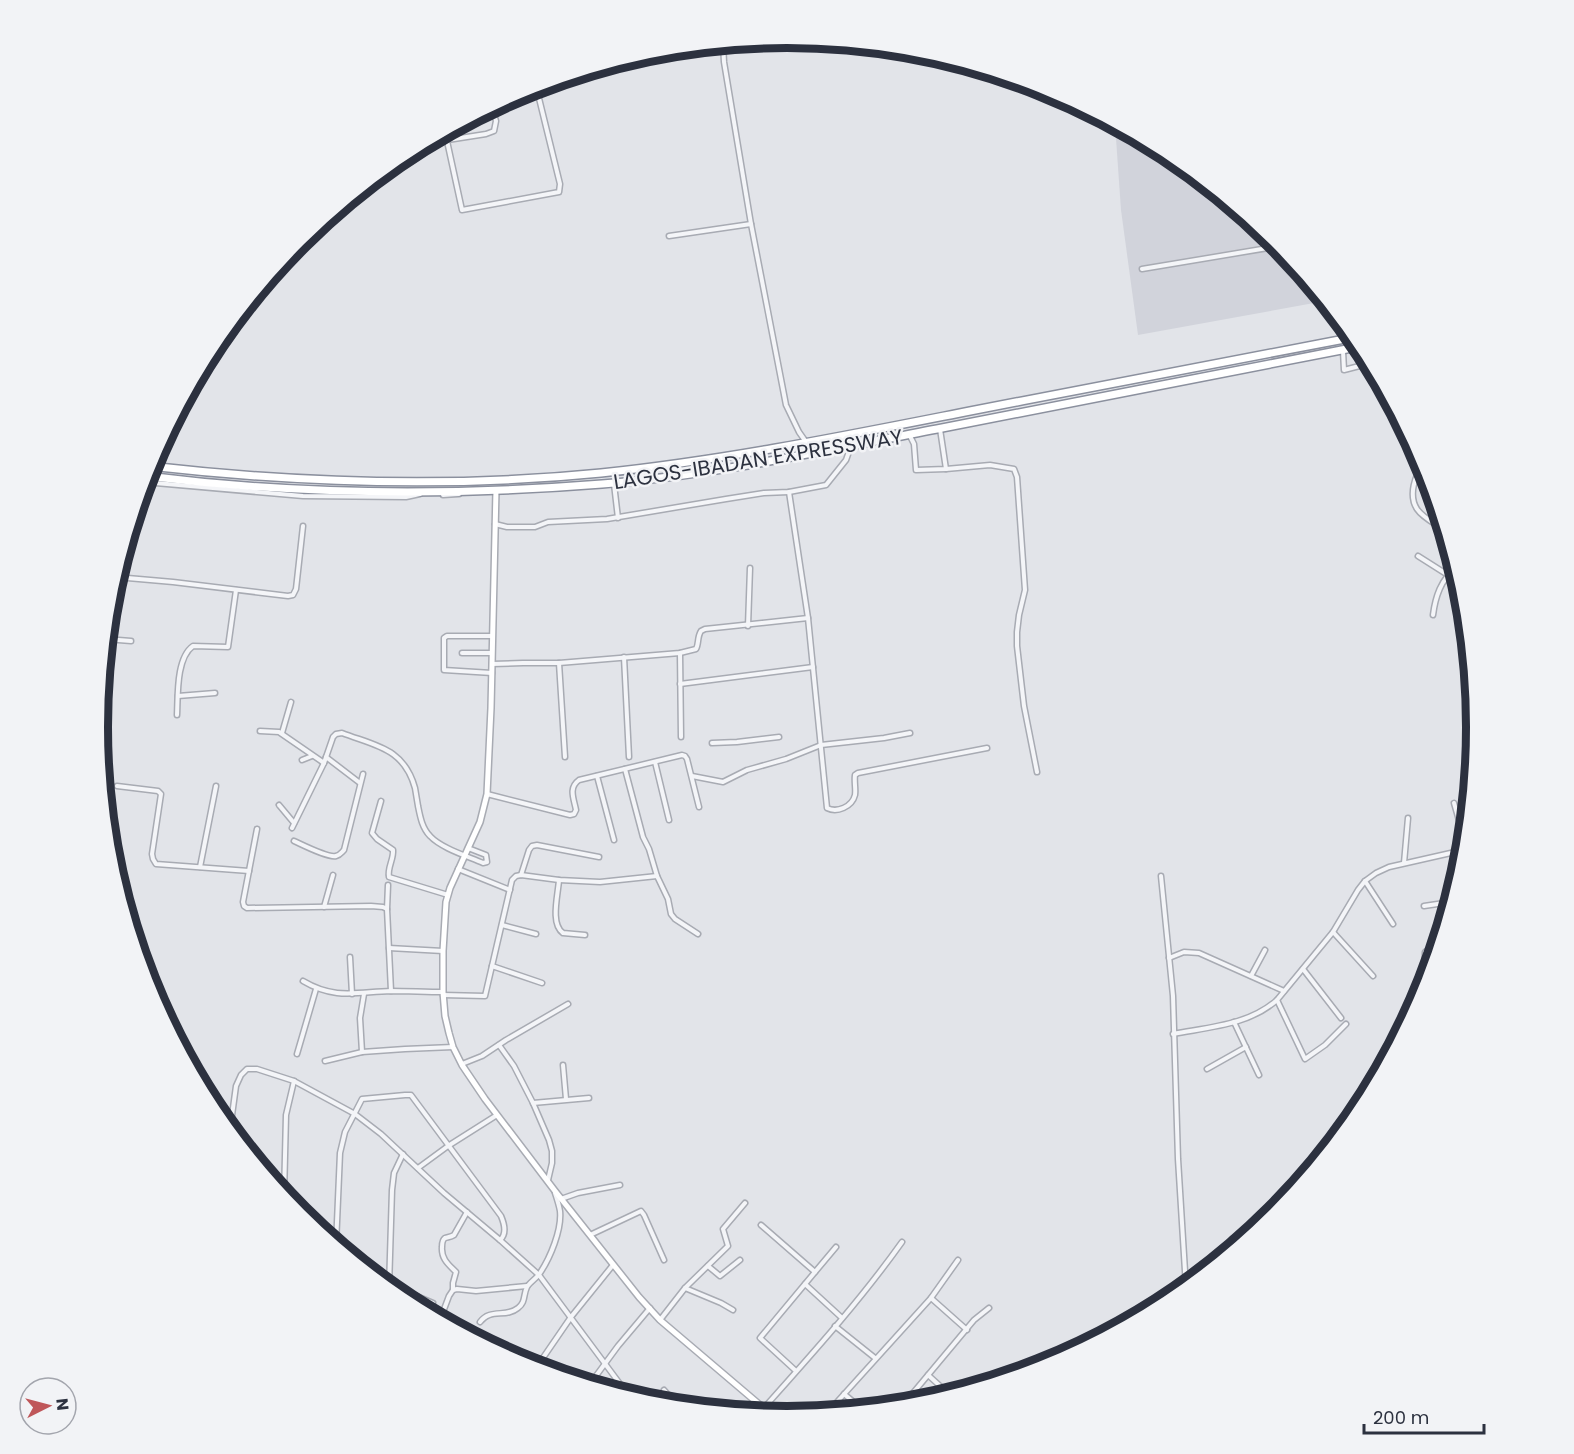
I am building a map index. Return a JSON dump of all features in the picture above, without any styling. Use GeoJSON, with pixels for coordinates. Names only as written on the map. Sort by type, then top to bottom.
{"type":"FeatureCollection","features":[{"type":"Feature","properties":{"kind":"highway","name":"LAGOS-IBADAN EXPRESSWAY"},"geometry":{"type":"LineString","coordinates":[[160,467],[291,479],[406,482],[602,473],[782,448],[1344,339]]}},
{"type":"Feature","properties":{"kind":"highway","name":"LAGOS-IBADAN EXPRESSWAY"},"geometry":{"type":"LineString","coordinates":[[156,477],[291,489],[407,492],[496,491],[661,478],[851,446],[1351,348]]}},
{"type":"Feature","properties":{"kind":"street"},"geometry":{"type":"LineString","coordinates":[[723,51],[751,224],[786,405],[806,443]]}},
{"type":"Feature","properties":{"kind":"street"},"geometry":{"type":"LineString","coordinates":[[447,141],[462,210],[559,192],[560,184],[538,96]]}},
{"type":"Feature","properties":{"kind":"street"},"geometry":{"type":"LineString","coordinates":[[443,141],[494,131],[496,121],[494,115]]}},
{"type":"Feature","properties":{"kind":"street"},"geometry":{"type":"LineString","coordinates":[[669,236],[751,224]]}},
{"type":"Feature","properties":{"kind":"street"},"geometry":{"type":"LineString","coordinates":[[1142,269],[1268,248]]}},
{"type":"Feature","properties":{"kind":"street"},"geometry":{"type":"LineString","coordinates":[[1343,350],[1344,370],[1361,365]]}},
{"type":"Feature","properties":{"kind":"street"},"geometry":{"type":"LineString","coordinates":[[939,428],[946,469]]}},
{"type":"Feature","properties":{"kind":"street"},"geometry":{"type":"LineString","coordinates":[[909,434],[914,444],[916,470],[990,465],[1014,469],[1017,477],[1025,590],[1019,615],[1017,646],[1024,705],[1037,772]]}},
{"type":"Feature","properties":{"kind":"street"},"geometry":{"type":"LineString","coordinates":[[495,524],[507,527],[535,527],[548,522],[618,518],[826,485],[846,460],[851,446]]}},
{"type":"Feature","properties":{"kind":"street"},"geometry":{"type":"LineString","coordinates":[[1417,476],[1413,484],[1417,508],[1435,524]]}},
{"type":"Feature","properties":{"kind":"street"},"geometry":{"type":"LineString","coordinates":[[154,483],[303,496],[406,497],[496,491],[487,794],[480,822],[458,869],[448,895],[445,911],[443,994],[445,1016],[453,1047],[470,1079],[613,1265],[660,1320],[759,1405]]}},
{"type":"Feature","properties":{"kind":"street"},"geometry":{"type":"LineString","coordinates":[[614,483],[618,518]]}},
{"type":"Feature","properties":{"kind":"street"},"geometry":{"type":"LineString","coordinates":[[789,492],[808,618],[827,808],[833,810],[846,807],[852,802],[855,795],[854,778],[858,773],[987,748]]}},
{"type":"Feature","properties":{"kind":"street"},"geometry":{"type":"LineString","coordinates":[[125,578],[293,595],[296,589],[303,526]]}},
{"type":"Feature","properties":{"kind":"street"},"geometry":{"type":"LineString","coordinates":[[1418,556],[1448,575],[1435,600],[1433,615]]}},
{"type":"Feature","properties":{"kind":"street"},"geometry":{"type":"LineString","coordinates":[[748,626],[750,568]]}},
{"type":"Feature","properties":{"kind":"street"},"geometry":{"type":"LineString","coordinates":[[177,715],[179,676],[183,660],[189,648],[196,645],[228,647],[236,590]]}},
{"type":"Feature","properties":{"kind":"street"},"geometry":{"type":"LineString","coordinates":[[492,664],[559,663],[680,653],[696,650],[700,631],[808,618]]}},
{"type":"Feature","properties":{"kind":"street"},"geometry":{"type":"LineString","coordinates":[[492,636],[447,636],[444,638],[444,670],[492,673]]}},
{"type":"Feature","properties":{"kind":"street"},"geometry":{"type":"LineString","coordinates":[[114,640],[131,641]]}},
{"type":"Feature","properties":{"kind":"street"},"geometry":{"type":"LineString","coordinates":[[462,653],[492,653]]}},
{"type":"Feature","properties":{"kind":"street"},"geometry":{"type":"LineString","coordinates":[[680,653],[681,737]]}},
{"type":"Feature","properties":{"kind":"street"},"geometry":{"type":"LineString","coordinates":[[624,657],[628,757]]}},
{"type":"Feature","properties":{"kind":"street"},"geometry":{"type":"LineString","coordinates":[[559,663],[565,757]]}},
{"type":"Feature","properties":{"kind":"street"},"geometry":{"type":"LineString","coordinates":[[680,684],[813,667]]}},
{"type":"Feature","properties":{"kind":"street"},"geometry":{"type":"LineString","coordinates":[[178,696],[215,693]]}},
{"type":"Feature","properties":{"kind":"street"},"geometry":{"type":"LineString","coordinates":[[282,734],[291,702]]}},
{"type":"Feature","properties":{"kind":"street"},"geometry":{"type":"LineString","coordinates":[[260,731],[274,731],[282,734],[324,763]]}},
{"type":"Feature","properties":{"kind":"street"},"geometry":{"type":"LineString","coordinates":[[279,805],[293,826],[324,763],[333,737],[342,733],[396,755],[410,776],[421,819],[429,835],[465,855],[483,863],[487,862],[486,855],[468,848]]}},
{"type":"Feature","properties":{"kind":"street"},"geometry":{"type":"LineString","coordinates":[[692,776],[723,782],[747,770],[786,759],[821,745],[910,733]]}},
{"type":"Feature","properties":{"kind":"street"},"geometry":{"type":"LineString","coordinates":[[712,743],[779,737]]}},
{"type":"Feature","properties":{"kind":"street"},"geometry":{"type":"LineString","coordinates":[[487,794],[570,815],[576,810],[572,790],[574,784],[579,780],[682,755],[687,759],[699,807]]}},
{"type":"Feature","properties":{"kind":"street"},"geometry":{"type":"LineString","coordinates":[[302,760],[313,756]]}},
{"type":"Feature","properties":{"kind":"street"},"geometry":{"type":"LineString","coordinates":[[326,757],[360,783]]}},
{"type":"Feature","properties":{"kind":"street"},"geometry":{"type":"LineString","coordinates":[[655,762],[669,820]]}},
{"type":"Feature","properties":{"kind":"street"},"geometry":{"type":"LineString","coordinates":[[625,769],[643,837],[668,899],[671,914],[698,934]]}},
{"type":"Feature","properties":{"kind":"street"},"geometry":{"type":"LineString","coordinates":[[294,841],[326,854],[339,855],[344,850],[363,774]]}},
{"type":"Feature","properties":{"kind":"street"},"geometry":{"type":"LineString","coordinates":[[597,776],[614,840]]}},
{"type":"Feature","properties":{"kind":"street"},"geometry":{"type":"LineString","coordinates":[[117,786],[158,791],[161,794],[152,854],[156,864],[249,871]]}},
{"type":"Feature","properties":{"kind":"street"},"geometry":{"type":"LineString","coordinates":[[200,868],[216,786]]}},
{"type":"Feature","properties":{"kind":"street"},"geometry":{"type":"LineString","coordinates":[[381,801],[372,833],[393,850],[389,877],[448,895]]}},
{"type":"Feature","properties":{"kind":"street"},"geometry":{"type":"LineString","coordinates":[[1454,803],[1459,821]]}},
{"type":"Feature","properties":{"kind":"street"},"geometry":{"type":"LineString","coordinates":[[1404,863],[1408,818]]}},
{"type":"Feature","properties":{"kind":"street"},"geometry":{"type":"LineString","coordinates":[[257,829],[243,902],[247,908],[371,906],[387,909]]}},
{"type":"Feature","properties":{"kind":"street"},"geometry":{"type":"LineString","coordinates":[[521,875],[532,846],[599,856]]}},
{"type":"Feature","properties":{"kind":"street"},"geometry":{"type":"LineString","coordinates":[[1173,1034],[1234,1022],[1261,1012],[1277,1000],[1333,932],[1365,881],[1389,867],[1454,852]]}},
{"type":"Feature","properties":{"kind":"street"},"geometry":{"type":"LineString","coordinates":[[458,869],[510,890]]}},
{"type":"Feature","properties":{"kind":"street"},"geometry":{"type":"LineString","coordinates":[[324,907],[333,875]]}},
{"type":"Feature","properties":{"kind":"street"},"geometry":{"type":"LineString","coordinates":[[303,981],[316,989],[341,995],[391,991],[485,996],[512,880],[516,876],[600,882],[657,876]]}},
{"type":"Feature","properties":{"kind":"street"},"geometry":{"type":"LineString","coordinates":[[1161,876],[1173,996],[1178,1159],[1185,1277]]}},
{"type":"Feature","properties":{"kind":"street"},"geometry":{"type":"LineString","coordinates":[[559,880],[555,918],[557,927],[563,933],[585,935]]}},
{"type":"Feature","properties":{"kind":"street"},"geometry":{"type":"LineString","coordinates":[[1365,881],[1393,924]]}},
{"type":"Feature","properties":{"kind":"street"},"geometry":{"type":"LineString","coordinates":[[388,885],[391,991]]}},
{"type":"Feature","properties":{"kind":"street"},"geometry":{"type":"LineString","coordinates":[[1424,906],[1443,903]]}},
{"type":"Feature","properties":{"kind":"street"},"geometry":{"type":"LineString","coordinates":[[502,925],[536,934]]}},
{"type":"Feature","properties":{"kind":"street"},"geometry":{"type":"LineString","coordinates":[[1333,932],[1373,976]]}},
{"type":"Feature","properties":{"kind":"street"},"geometry":{"type":"LineString","coordinates":[[389,948],[443,951]]}},
{"type":"Feature","properties":{"kind":"street"},"geometry":{"type":"LineString","coordinates":[[1251,976],[1265,950]]}},
{"type":"Feature","properties":{"kind":"street"},"geometry":{"type":"LineString","coordinates":[[1169,958],[1184,952],[1198,953],[1284,991]]}},
{"type":"Feature","properties":{"kind":"street"},"geometry":{"type":"LineString","coordinates":[[350,957],[352,994]]}},
{"type":"Feature","properties":{"kind":"street"},"geometry":{"type":"LineString","coordinates":[[492,966],[542,983]]}},
{"type":"Feature","properties":{"kind":"street"},"geometry":{"type":"LineString","coordinates":[[1303,969],[1341,1018]]}},
{"type":"Feature","properties":{"kind":"street"},"geometry":{"type":"LineString","coordinates":[[297,1054],[316,989]]}},
{"type":"Feature","properties":{"kind":"street"},"geometry":{"type":"LineString","coordinates":[[362,1052],[360,1018],[363,994]]}},
{"type":"Feature","properties":{"kind":"street"},"geometry":{"type":"LineString","coordinates":[[1277,1000],[1305,1059],[1325,1045],[1346,1024]]}},
{"type":"Feature","properties":{"kind":"street"},"geometry":{"type":"LineString","coordinates":[[462,1065],[482,1056],[568,1004]]}},
{"type":"Feature","properties":{"kind":"street"},"geometry":{"type":"LineString","coordinates":[[1234,1022],[1259,1075]]}},
{"type":"Feature","properties":{"kind":"street"},"geometry":{"type":"LineString","coordinates":[[499,1045],[514,1066],[549,1140],[552,1163],[547,1181]]}},
{"type":"Feature","properties":{"kind":"street"},"geometry":{"type":"LineString","coordinates":[[325,1061],[362,1052],[453,1047]]}},
{"type":"Feature","properties":{"kind":"street"},"geometry":{"type":"LineString","coordinates":[[1207,1069],[1245,1047]]}},
{"type":"Feature","properties":{"kind":"street"},"geometry":{"type":"LineString","coordinates":[[562,1065],[566,1099]]}},
{"type":"Feature","properties":{"kind":"street"},"geometry":{"type":"LineString","coordinates":[[231,1116],[236,1086],[247,1069],[256,1069],[294,1081],[355,1114],[381,1134],[539,1275],[621,1385]]}},
{"type":"Feature","properties":{"kind":"street"},"geometry":{"type":"LineString","coordinates":[[284,1183],[286,1115],[294,1081]]}},
{"type":"Feature","properties":{"kind":"street"},"geometry":{"type":"LineString","coordinates":[[336,1235],[340,1153],[345,1132],[359,1103],[362,1099],[411,1095],[501,1216],[504,1236],[500,1240]]}},
{"type":"Feature","properties":{"kind":"street"},"geometry":{"type":"LineString","coordinates":[[533,1103],[589,1098]]}},
{"type":"Feature","properties":{"kind":"street"},"geometry":{"type":"LineString","coordinates":[[418,1168],[497,1115]]}},
{"type":"Feature","properties":{"kind":"street"},"geometry":{"type":"LineString","coordinates":[[390,1278],[392,1190],[394,1173],[403,1154]]}},
{"type":"Feature","properties":{"kind":"street"},"geometry":{"type":"LineString","coordinates":[[561,1199],[620,1185]]}},
{"type":"Feature","properties":{"kind":"street"},"geometry":{"type":"LineString","coordinates":[[453,1290],[476,1291],[527,1286],[539,1275],[556,1238],[560,1214],[555,1191]]}},
{"type":"Feature","properties":{"kind":"street"},"geometry":{"type":"LineString","coordinates":[[660,1320],[685,1288],[728,1246],[723,1229],[745,1203]]}},
{"type":"Feature","properties":{"kind":"street"},"geometry":{"type":"LineString","coordinates":[[560,1214],[568,1207]]}},
{"type":"Feature","properties":{"kind":"street"},"geometry":{"type":"LineString","coordinates":[[590,1235],[641,1211],[664,1260]]}},
{"type":"Feature","properties":{"kind":"street"},"geometry":{"type":"LineString","coordinates":[[443,1312],[453,1290],[456,1272],[445,1261],[441,1246],[445,1238],[451,1238],[454,1235],[467,1212]]}},
{"type":"Feature","properties":{"kind":"street"},"geometry":{"type":"LineString","coordinates":[[761,1225],[815,1272]]}},
{"type":"Feature","properties":{"kind":"street"},"geometry":{"type":"LineString","coordinates":[[763,1405],[842,1318],[887,1264],[902,1242]]}},
{"type":"Feature","properties":{"kind":"street"},"geometry":{"type":"LineString","coordinates":[[796,1371],[760,1338],[836,1247]]}},
{"type":"Feature","properties":{"kind":"street"},"geometry":{"type":"LineString","coordinates":[[708,1266],[722,1276],[740,1260]]}},
{"type":"Feature","properties":{"kind":"street"},"geometry":{"type":"LineString","coordinates":[[835,1405],[931,1298],[958,1260]]}},
{"type":"Feature","properties":{"kind":"street"},"geometry":{"type":"LineString","coordinates":[[542,1360],[613,1265]]}},
{"type":"Feature","properties":{"kind":"street"},"geometry":{"type":"LineString","coordinates":[[805,1284],[842,1318]]}},
{"type":"Feature","properties":{"kind":"street"},"geometry":{"type":"LineString","coordinates":[[480,1322],[488,1314],[516,1310],[525,1299],[527,1286]]}},
{"type":"Feature","properties":{"kind":"street"},"geometry":{"type":"LineString","coordinates":[[685,1288],[734,1310]]}},
{"type":"Feature","properties":{"kind":"street"},"geometry":{"type":"LineString","coordinates":[[416,1296],[433,1303]]}},
{"type":"Feature","properties":{"kind":"street"},"geometry":{"type":"LineString","coordinates":[[931,1298],[967,1330]]}},
{"type":"Feature","properties":{"kind":"street"},"geometry":{"type":"LineString","coordinates":[[595,1378],[650,1308]]}},
{"type":"Feature","properties":{"kind":"street"},"geometry":{"type":"LineString","coordinates":[[912,1394],[974,1320],[988,1308]]}},
{"type":"Feature","properties":{"kind":"street"},"geometry":{"type":"LineString","coordinates":[[835,1326],[875,1358]]}},
{"type":"Feature","properties":{"kind":"street"},"geometry":{"type":"LineString","coordinates":[[928,1375],[942,1388]]}},
{"type":"Feature","properties":{"kind":"street"},"geometry":{"type":"LineString","coordinates":[[664,1390],[669,1395]]}},
{"type":"Feature","properties":{"kind":"street"},"geometry":{"type":"LineString","coordinates":[[844,1394],[854,1402]]}},
{"type":"Feature","properties":{"kind":"shaded area"},"geometry":{"type":"Polygon","coordinates":[[[1116,133],[1164,162],[1235,217],[1267,247],[1317,303],[1138,335],[1121,210],[1116,133]]]}}]}
